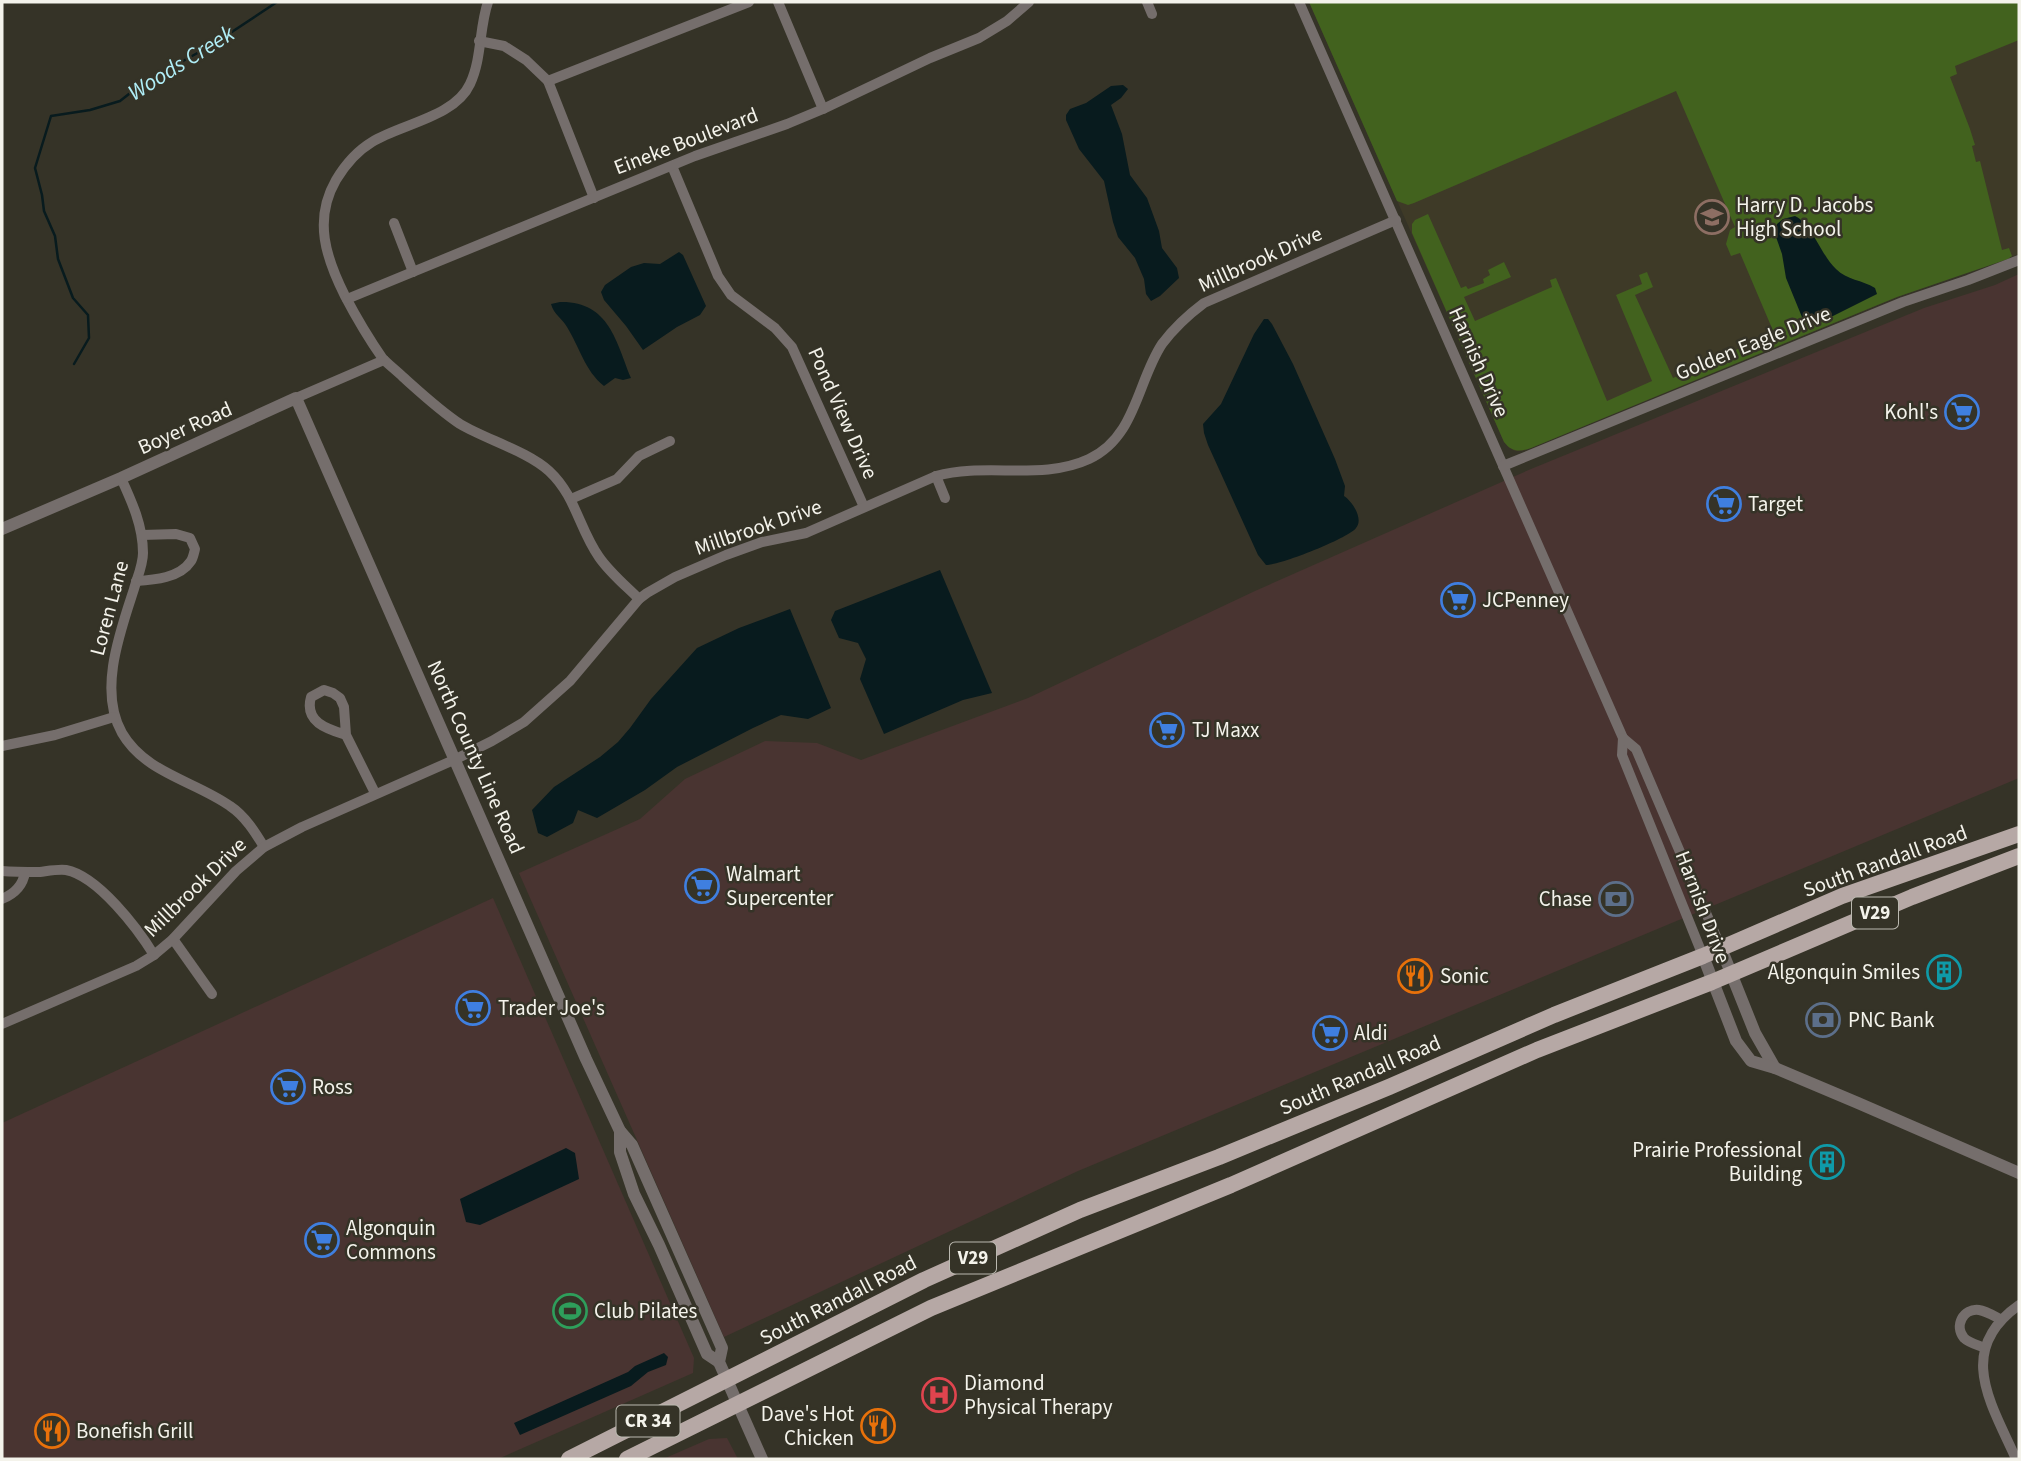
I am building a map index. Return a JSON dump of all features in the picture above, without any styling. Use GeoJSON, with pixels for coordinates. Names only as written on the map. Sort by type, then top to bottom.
{"type":"FeatureCollection","features":[{"type":"Feature","properties":{"kind":"main road","name":"South Randall Road"},"geometry":{"type":"LineString","coordinates":[[727,1380],[924,1280],[1080,1210],[1219,1157],[1389,1087],[1554,1015],[1703,956],[1842,896],[2019,834]]}},
{"type":"Feature","properties":{"kind":"main road","name":"South Randall Road"},"geometry":{"type":"LineString","coordinates":[[738,1405],[931,1308],[1231,1185],[1538,1050],[2019,856]]}},
{"type":"Feature","properties":{"kind":"main road","name":"CR 34"},"geometry":{"type":"LineString","coordinates":[[569,1459],[727,1380]]}},
{"type":"Feature","properties":{"kind":"main road","name":"CR 34"},"geometry":{"type":"LineString","coordinates":[[627,1459],[738,1405]]}},
{"type":"Feature","properties":{"kind":"street"},"geometry":{"type":"LineString","coordinates":[[488,2],[471,84],[463,96],[442,111],[370,143],[348,163],[335,181],[325,207],[325,249],[332,272],[357,320],[384,360],[461,424],[543,466],[571,499],[599,558],[639,600]]}},
{"type":"Feature","properties":{"kind":"street"},"geometry":{"type":"LineString","coordinates":[[548,81],[749,2]]}},
{"type":"Feature","properties":{"kind":"street"},"geometry":{"type":"LineString","coordinates":[[778,2],[823,109]]}},
{"type":"Feature","properties":{"kind":"street","name":"Eineke Boulevard"},"geometry":{"type":"LineString","coordinates":[[347,299],[672,166],[823,109],[979,38],[1029,2]]}},
{"type":"Feature","properties":{"kind":"street"},"geometry":{"type":"LineString","coordinates":[[1147,2],[1152,14]]}},
{"type":"Feature","properties":{"kind":"street","name":"Harnish Drive"},"geometry":{"type":"LineString","coordinates":[[1299,2],[1623,738],[1622,755],[1743,1053],[1751,1061],[1775,1068],[2019,1174]]}},
{"type":"Feature","properties":{"kind":"street"},"geometry":{"type":"LineString","coordinates":[[479,41],[504,46],[526,60],[548,81],[594,198]]}},
{"type":"Feature","properties":{"kind":"street","name":"Pond View Drive"},"geometry":{"type":"LineString","coordinates":[[672,166],[724,286],[731,295],[782,335],[796,354],[864,507]]}},
{"type":"Feature","properties":{"kind":"street","name":"Millbrook Drive"},"geometry":{"type":"LineString","coordinates":[[2,1024],[136,966],[155,955],[236,871],[264,847],[375,793],[456,759],[524,722],[570,681],[639,600],[675,577],[762,542],[806,533],[936,476],[959,471],[1064,468],[1101,452],[1118,438],[1162,344],[1191,313],[1204,303],[1396,220]]}},
{"type":"Feature","properties":{"kind":"street"},"geometry":{"type":"LineString","coordinates":[[394,223],[413,272]]}},
{"type":"Feature","properties":{"kind":"street","name":"Golden Eagle Drive"},"geometry":{"type":"LineString","coordinates":[[1503,466],[1903,302],[2019,260]]}},
{"type":"Feature","properties":{"kind":"street","name":"Boyer Road"},"geometry":{"type":"LineString","coordinates":[[2,529],[384,360]]}},
{"type":"Feature","properties":{"kind":"street","name":"North County Line Road"},"geometry":{"type":"LineString","coordinates":[[296,398],[620,1131],[620,1152],[634,1194],[707,1354],[719,1362],[762,1459]]}},
{"type":"Feature","properties":{"kind":"street"},"geometry":{"type":"LineString","coordinates":[[571,499],[617,479],[639,456],[670,441]]}},
{"type":"Feature","properties":{"kind":"street"},"geometry":{"type":"LineString","coordinates":[[936,476],[945,498]]}},
{"type":"Feature","properties":{"kind":"street","name":"Loren Lane"},"geometry":{"type":"LineString","coordinates":[[114,717],[113,665],[122,625],[144,557],[142,535],[121,478]]}},
{"type":"Feature","properties":{"kind":"street"},"geometry":{"type":"LineString","coordinates":[[136,582],[162,579],[179,571],[191,561],[195,550],[190,538],[176,534],[142,535]]}},
{"type":"Feature","properties":{"kind":"street"},"geometry":{"type":"LineString","coordinates":[[2,746],[55,735],[114,717],[136,752],[179,780],[232,807],[244,818],[264,847]]}},
{"type":"Feature","properties":{"kind":"street"},"geometry":{"type":"LineString","coordinates":[[346,735],[375,793]]}},
{"type":"Feature","properties":{"kind":"street","name":"Harnish Drive"},"geometry":{"type":"LineString","coordinates":[[1623,738],[1636,748],[1755,1033],[1775,1068]]}},
{"type":"Feature","properties":{"kind":"street"},"geometry":{"type":"LineString","coordinates":[[2,871],[66,870],[86,879],[131,921],[155,955]]}},
{"type":"Feature","properties":{"kind":"street"},"geometry":{"type":"LineString","coordinates":[[2,900],[16,891],[25,872]]}},
{"type":"Feature","properties":{"kind":"street"},"geometry":{"type":"LineString","coordinates":[[173,939],[212,994]]}},
{"type":"Feature","properties":{"kind":"street"},"geometry":{"type":"LineString","coordinates":[[2016,1459],[1987,1393],[1983,1369],[1985,1348],[1990,1334],[2000,1319],[2019,1306]]}},
{"type":"Feature","properties":{"kind":"street"},"geometry":{"type":"LineString","coordinates":[[1985,1348],[1971,1343],[1962,1335],[1959,1330],[1961,1318],[1976,1309],[2000,1319]]}},
{"type":"Feature","properties":{"kind":"shaded area","name":"Harry D. Jacobs High School"},"geometry":{"type":"Polygon","coordinates":[[[1309,2],[2019,2],[2019,254],[1897,297],[1531,448],[1515,451],[1504,442],[1309,2]]]}},
{"type":"Feature","properties":{"kind":"shaded area"},"geometry":{"type":"Polygon","coordinates":[[[1123,85],[1128,89],[1111,105],[1122,134],[1130,175],[1147,198],[1162,248],[1177,268],[1179,278],[1151,301],[1146,294],[1144,279],[1135,258],[1118,237],[1104,181],[1079,149],[1066,120],[1070,109],[1086,103],[1111,86],[1123,85]]]}},
{"type":"Feature","properties":{"kind":"shaded area"},"geometry":{"type":"Polygon","coordinates":[[[1795,216],[1806,226],[1836,269],[1875,288],[1877,294],[1825,320],[1804,322],[1786,278],[1776,237],[1777,224],[1783,219],[1795,216]]]}},
{"type":"Feature","properties":{"kind":"shaded area"},"geometry":{"type":"Polygon","coordinates":[[[679,252],[683,255],[706,306],[700,315],[643,350],[604,300],[601,292],[605,285],[631,267],[644,263],[660,264],[679,252]]]}},
{"type":"Feature","properties":{"kind":"shaded area"},"geometry":{"type":"Polygon","coordinates":[[[2019,274],[2019,778],[1078,1171],[724,1337],[519,873],[640,819],[685,779],[765,741],[817,743],[861,760],[1028,698],[1255,591],[1531,469],[1924,308],[1995,285],[2019,274]]]}},
{"type":"Feature","properties":{"kind":"shaded area"},"geometry":{"type":"Polygon","coordinates":[[[577,303],[600,316],[615,337],[631,378],[615,378],[604,386],[597,380],[567,327],[552,308],[551,304],[577,303]]]}},
{"type":"Feature","properties":{"kind":"shaded area"},"geometry":{"type":"Polygon","coordinates":[[[1264,319],[1268,319],[1272,324],[1293,364],[1335,459],[1345,486],[1344,496],[1353,506],[1359,520],[1351,533],[1341,538],[1298,556],[1266,565],[1258,555],[1208,445],[1203,424],[1221,404],[1254,334],[1264,319]]]}},
{"type":"Feature","properties":{"kind":"shaded area"},"geometry":{"type":"Polygon","coordinates":[[[940,570],[992,693],[963,700],[884,734],[860,679],[866,659],[858,643],[839,638],[831,620],[835,611],[940,570]]]}},
{"type":"Feature","properties":{"kind":"shaded area"},"geometry":{"type":"Polygon","coordinates":[[[790,609],[831,708],[808,719],[781,715],[677,767],[645,790],[597,818],[578,810],[573,823],[547,837],[538,833],[532,810],[554,787],[618,742],[651,699],[697,648],[739,628],[790,609]]]}},
{"type":"Feature","properties":{"kind":"shaded area","name":"Algonquin Commons"},"geometry":{"type":"Polygon","coordinates":[[[493,898],[694,1358],[693,1373],[498,1459],[2,1459],[2,1123],[493,898]]]}},
{"type":"Feature","properties":{"kind":"shaded area"},"geometry":{"type":"Polygon","coordinates":[[[566,1148],[575,1153],[579,1179],[480,1225],[466,1222],[460,1199],[566,1148]]]}},
{"type":"Feature","properties":{"kind":"shaded area"},"geometry":{"type":"Polygon","coordinates":[[[664,1353],[668,1357],[666,1365],[648,1372],[631,1386],[520,1435],[514,1423],[664,1353]]]}},
{"type":"Feature","properties":{"kind":"shaded area"},"geometry":{"type":"Polygon","coordinates":[[[727,1438],[738,1459],[663,1459],[709,1439],[727,1438]]]}},
{"type":"Feature","properties":{"kind":"green space","name":"Harry D. Jacobs High School"},"geometry":{"type":"Polygon","coordinates":[[[1309,2],[2019,2],[2019,40],[1955,66],[1957,74],[1950,77],[1975,145],[1972,146],[1976,162],[1980,161],[2002,250],[2009,248],[2012,256],[1897,297],[1531,448],[1513,449],[1504,442],[1412,233],[1415,220],[1428,214],[1461,288],[1466,286],[1468,289],[1484,283],[1483,279],[1490,275],[1488,270],[1504,262],[1511,277],[1464,297],[1475,321],[1552,287],[1550,280],[1556,278],[1607,401],[1652,381],[1616,295],[1642,284],[1639,275],[1647,272],[1653,287],[1635,295],[1673,378],[1774,333],[1740,253],[1731,256],[1726,244],[1730,230],[1735,227],[1676,91],[1408,205],[1397,201],[1309,2]]]}},
{"type":"Feature","properties":{"kind":"waterway","name":"Woods Creek"},"geometry":{"type":"LineString","coordinates":[[74,364],[89,338],[88,315],[73,298],[58,259],[55,236],[44,211],[35,168],[51,116],[90,110],[120,101],[143,83],[212,45],[277,2]]}},
{"type":"Feature","properties":{"kind":"place","name":"Harry D. Jacobs High School"},"geometry":{"type":"Point","coordinates":[1712,217]}},
{"type":"Feature","properties":{"kind":"place","name":"Kohl's"},"geometry":{"type":"Point","coordinates":[1962,412]}},
{"type":"Feature","properties":{"kind":"place","name":"Target"},"geometry":{"type":"Point","coordinates":[1724,504]}},
{"type":"Feature","properties":{"kind":"place","name":"JCPenney"},"geometry":{"type":"Point","coordinates":[1458,600]}},
{"type":"Feature","properties":{"kind":"place","name":"TJ Maxx"},"geometry":{"type":"Point","coordinates":[1167,730]}},
{"type":"Feature","properties":{"kind":"place","name":"Walmart Supercenter"},"geometry":{"type":"Point","coordinates":[702,886]}},
{"type":"Feature","properties":{"kind":"place","name":"Chase"},"geometry":{"type":"Point","coordinates":[1616,899]}},
{"type":"Feature","properties":{"kind":"place","name":"Algonquin Smiles"},"geometry":{"type":"Point","coordinates":[1944,972]}},
{"type":"Feature","properties":{"kind":"place","name":"Sonic"},"geometry":{"type":"Point","coordinates":[1415,976]}},
{"type":"Feature","properties":{"kind":"place","name":"Trader Joe's"},"geometry":{"type":"Point","coordinates":[473,1008]}},
{"type":"Feature","properties":{"kind":"place","name":"PNC Bank"},"geometry":{"type":"Point","coordinates":[1823,1020]}},
{"type":"Feature","properties":{"kind":"place","name":"Aldi"},"geometry":{"type":"Point","coordinates":[1330,1033]}},
{"type":"Feature","properties":{"kind":"place","name":"Ross"},"geometry":{"type":"Point","coordinates":[288,1087]}},
{"type":"Feature","properties":{"kind":"place","name":"Prairie Professional Building"},"geometry":{"type":"Point","coordinates":[1827,1162]}},
{"type":"Feature","properties":{"kind":"place","name":"Algonquin Commons"},"geometry":{"type":"Point","coordinates":[322,1240]}},
{"type":"Feature","properties":{"kind":"place","name":"Club Pilates"},"geometry":{"type":"Point","coordinates":[570,1311]}},
{"type":"Feature","properties":{"kind":"place","name":"Diamond Physical Therapy"},"geometry":{"type":"Point","coordinates":[939,1395]}},
{"type":"Feature","properties":{"kind":"place","name":"Dave's Hot Chicken"},"geometry":{"type":"Point","coordinates":[878,1426]}},
{"type":"Feature","properties":{"kind":"place","name":"Bonefish Grill"},"geometry":{"type":"Point","coordinates":[52,1431]}}]}
